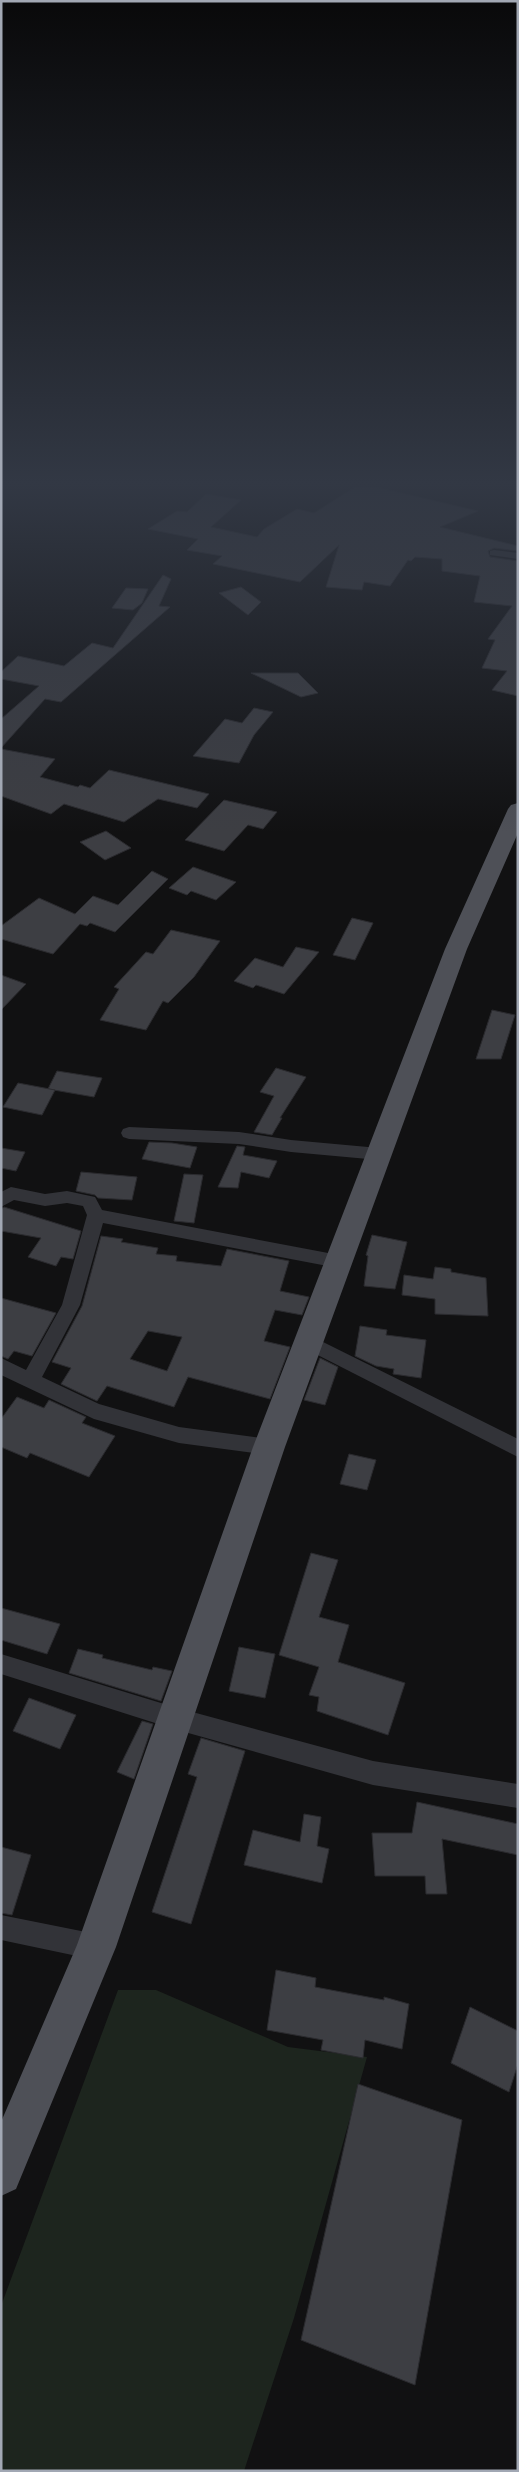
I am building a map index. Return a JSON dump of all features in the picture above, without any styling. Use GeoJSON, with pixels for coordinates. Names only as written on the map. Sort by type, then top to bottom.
{"type":"FeatureCollection","features":[{"type":"Feature","properties":{"kind":"main road"},"geometry":{"type":"LineString","coordinates":[[1,2174],[96,1947],[269,1447],[456,949],[518,809]]}},
{"type":"Feature","properties":{"kind":"street"},"geometry":{"type":"LineString","coordinates":[[128,1133],[239,1138],[291,1146],[379,1154]]}},
{"type":"Feature","properties":{"kind":"street"},"geometry":{"type":"LineString","coordinates":[[1,1201],[11,1193],[45,1200],[67,1197],[89,1201],[96,1215],[71,1305],[30,1381]]}},
{"type":"Feature","properties":{"kind":"street"},"geometry":{"type":"LineString","coordinates":[[96,1215],[338,1262]]}},
{"type":"Feature","properties":{"kind":"street"},"geometry":{"type":"LineString","coordinates":[[309,1342],[518,1449]]}},
{"type":"Feature","properties":{"kind":"street"},"geometry":{"type":"LineString","coordinates":[[1,1366],[94,1412],[179,1435],[269,1447]]}},
{"type":"Feature","properties":{"kind":"street"},"geometry":{"type":"LineString","coordinates":[[1,1664],[174,1718],[373,1773],[518,1796]]}},
{"type":"Feature","properties":{"kind":"street"},"geometry":{"type":"LineString","coordinates":[[1,1928],[96,1947]]}},
{"type":"Feature","properties":{"kind":"shaded area"},"geometry":{"type":"Polygon","coordinates":[[[118,1990],[156,1990],[288,2047],[367,2057],[294,2318],[244,2471],[1,2471],[1,2306],[118,1990]]]}},
{"type":"Feature","properties":{"kind":"building"},"geometry":{"type":"Polygon","coordinates":[[[116,602],[142,602],[133,610],[112,608],[116,602]]]}},
{"type":"Feature","properties":{"kind":"building"},"geometry":{"type":"Polygon","coordinates":[[[144,602],[161,602],[159,606],[170,607],[61,702],[45,699],[1,748],[1,719],[39,686],[1,679],[1,672],[18,656],[64,666],[92,643],[113,648],[144,602]]]}},
{"type":"Feature","properties":{"kind":"building"},"geometry":{"type":"Polygon","coordinates":[[[231,602],[261,602],[248,615],[231,602]]]}},
{"type":"Feature","properties":{"kind":"building"},"geometry":{"type":"Polygon","coordinates":[[[477,602],[518,602],[518,696],[492,690],[507,671],[482,668],[495,640],[488,639],[512,606],[477,602]]]}},
{"type":"Feature","properties":{"kind":"building"},"geometry":{"type":"Polygon","coordinates":[[[251,673],[298,673],[318,693],[301,697],[251,673]]]}},
{"type":"Feature","properties":{"kind":"building"},"geometry":{"type":"Polygon","coordinates":[[[254,708],[273,712],[254,735],[239,763],[193,756],[225,719],[242,723],[254,708]]]}},
{"type":"Feature","properties":{"kind":"building"},"geometry":{"type":"Polygon","coordinates":[[[1,749],[55,759],[40,777],[78,787],[80,785],[90,788],[109,770],[209,794],[197,808],[158,799],[124,822],[64,804],[51,814],[1,796],[1,749]]]}},
{"type":"Feature","properties":{"kind":"building"},"geometry":{"type":"Polygon","coordinates":[[[224,800],[277,812],[263,829],[248,825],[224,851],[185,840],[224,800]]]}},
{"type":"Feature","properties":{"kind":"building"},"geometry":{"type":"Polygon","coordinates":[[[106,831],[131,848],[105,860],[80,842],[106,831]]]}},
{"type":"Feature","properties":{"kind":"building"},"geometry":{"type":"Polygon","coordinates":[[[193,867],[236,882],[216,900],[191,891],[187,895],[169,888],[193,867]]]}},
{"type":"Feature","properties":{"kind":"building"},"geometry":{"type":"Polygon","coordinates":[[[152,871],[168,879],[115,932],[90,923],[87,926],[80,924],[53,954],[1,939],[1,926],[39,898],[75,914],[93,896],[118,905],[152,871]]]}},
{"type":"Feature","properties":{"kind":"building"},"geometry":{"type":"Polygon","coordinates":[[[352,918],[373,923],[355,960],[333,955],[352,918]]]}},
{"type":"Feature","properties":{"kind":"building"},"geometry":{"type":"Polygon","coordinates":[[[171,930],[220,941],[194,977],[168,1003],[163,1001],[146,1030],[100,1020],[119,989],[114,987],[146,952],[153,954],[171,930]]]}},
{"type":"Feature","properties":{"kind":"building"},"geometry":{"type":"Polygon","coordinates":[[[296,947],[319,952],[284,994],[256,985],[253,988],[234,981],[255,958],[283,967],[296,947]]]}},
{"type":"Feature","properties":{"kind":"building"},"geometry":{"type":"Polygon","coordinates":[[[1,975],[26,984],[1,1010],[1,975]]]}},
{"type":"Feature","properties":{"kind":"building"},"geometry":{"type":"Polygon","coordinates":[[[492,1010],[515,1015],[501,1059],[476,1059],[492,1010]]]}},
{"type":"Feature","properties":{"kind":"building"},"geometry":{"type":"Polygon","coordinates":[[[276,1068],[306,1077],[280,1118],[282,1118],[272,1135],[254,1132],[274,1096],[260,1092],[276,1068]]]}},
{"type":"Feature","properties":{"kind":"building"},"geometry":{"type":"Polygon","coordinates":[[[57,1071],[102,1078],[94,1097],[48,1089],[57,1071]]]}},
{"type":"Feature","properties":{"kind":"building"},"geometry":{"type":"Polygon","coordinates":[[[18,1083],[55,1090],[42,1115],[3,1107],[18,1083]]]}},
{"type":"Feature","properties":{"kind":"building"},"geometry":{"type":"Polygon","coordinates":[[[149,1142],[197,1147],[190,1168],[142,1159],[149,1142]]]}},
{"type":"Feature","properties":{"kind":"building"},"geometry":{"type":"Polygon","coordinates":[[[237,1146],[245,1147],[243,1155],[277,1161],[269,1178],[241,1172],[238,1188],[218,1187],[237,1146]]]}},
{"type":"Feature","properties":{"kind":"building"},"geometry":{"type":"Polygon","coordinates":[[[1,1148],[25,1152],[16,1171],[1,1168],[1,1148]]]}},
{"type":"Feature","properties":{"kind":"building"},"geometry":{"type":"Polygon","coordinates":[[[81,1172],[137,1177],[132,1200],[98,1198],[95,1195],[76,1191],[81,1172]]]}},
{"type":"Feature","properties":{"kind":"building"},"geometry":{"type":"Polygon","coordinates":[[[184,1174],[203,1175],[194,1223],[174,1221],[184,1174]]]}},
{"type":"Feature","properties":{"kind":"building"},"geometry":{"type":"Polygon","coordinates":[[[4,1207],[81,1231],[73,1259],[61,1257],[56,1266],[28,1257],[41,1238],[1,1231],[1,1209],[4,1207]]]}},
{"type":"Feature","properties":{"kind":"building"},"geometry":{"type":"Polygon","coordinates":[[[372,1235],[407,1242],[395,1289],[364,1286],[368,1256],[366,1255],[372,1235]]]}},
{"type":"Feature","properties":{"kind":"building"},"geometry":{"type":"Polygon","coordinates":[[[101,1236],[123,1239],[121,1242],[158,1248],[156,1254],[177,1256],[176,1261],[221,1266],[227,1249],[289,1261],[280,1291],[309,1297],[302,1315],[275,1310],[264,1341],[290,1347],[270,1399],[188,1377],[174,1407],[107,1386],[97,1401],[61,1384],[71,1368],[52,1362],[82,1306],[101,1236]],[[148,1331],[130,1359],[167,1371],[182,1337],[148,1331]]]}},
{"type":"Feature","properties":{"kind":"building"},"geometry":{"type":"Polygon","coordinates":[[[435,1267],[451,1269],[451,1272],[486,1278],[488,1316],[435,1314],[435,1299],[402,1295],[404,1275],[433,1279],[435,1267]]]}},
{"type":"Feature","properties":{"kind":"building"},"geometry":{"type":"Polygon","coordinates":[[[1,1298],[56,1313],[32,1356],[14,1351],[8,1359],[1,1356],[1,1298]]]}},
{"type":"Feature","properties":{"kind":"building"},"geometry":{"type":"Polygon","coordinates":[[[360,1326],[387,1330],[386,1335],[426,1340],[421,1378],[393,1374],[394,1369],[376,1366],[355,1356],[360,1326]]]}},
{"type":"Feature","properties":{"kind":"building"},"geometry":{"type":"Polygon","coordinates":[[[320,1358],[338,1367],[325,1405],[304,1400],[320,1358]]]}},
{"type":"Feature","properties":{"kind":"building"},"geometry":{"type":"Polygon","coordinates":[[[17,1397],[44,1408],[49,1400],[86,1417],[82,1423],[115,1436],[89,1477],[30,1453],[27,1458],[1,1447],[1,1419],[17,1397]]]}},
{"type":"Feature","properties":{"kind":"building"},"geometry":{"type":"Polygon","coordinates":[[[349,1454],[376,1460],[367,1490],[340,1484],[349,1454]]]}},
{"type":"Feature","properties":{"kind":"building"},"geometry":{"type":"Polygon","coordinates":[[[311,1553],[338,1560],[319,1617],[349,1625],[338,1662],[405,1683],[388,1735],[317,1711],[319,1697],[309,1695],[319,1667],[279,1655],[311,1553]]]}},
{"type":"Feature","properties":{"kind":"building"},"geometry":{"type":"Polygon","coordinates":[[[1,1608],[60,1624],[47,1654],[1,1640],[1,1608]]]}},
{"type":"Feature","properties":{"kind":"building"},"geometry":{"type":"Polygon","coordinates":[[[239,1647],[275,1654],[265,1698],[229,1691],[239,1647]]]}},
{"type":"Feature","properties":{"kind":"building"},"geometry":{"type":"Polygon","coordinates":[[[78,1649],[103,1655],[102,1658],[152,1670],[153,1667],[172,1671],[161,1701],[69,1673],[78,1649]]]}},
{"type":"Feature","properties":{"kind":"building"},"geometry":{"type":"Polygon","coordinates":[[[29,1698],[76,1715],[60,1749],[13,1731],[29,1698]]]}},
{"type":"Feature","properties":{"kind":"building"},"geometry":{"type":"Polygon","coordinates":[[[142,1721],[153,1724],[134,1779],[117,1772],[142,1721]]]}},
{"type":"Feature","properties":{"kind":"building"},"geometry":{"type":"Polygon","coordinates":[[[201,1738],[245,1751],[191,1924],[152,1912],[197,1777],[188,1774],[201,1738]]]}},
{"type":"Feature","properties":{"kind":"building"},"geometry":{"type":"Polygon","coordinates":[[[417,1802],[518,1824],[518,1855],[442,1839],[447,1894],[426,1894],[425,1876],[375,1876],[372,1833],[412,1833],[417,1802]]]}},
{"type":"Feature","properties":{"kind":"building"},"geometry":{"type":"Polygon","coordinates":[[[304,1814],[321,1817],[317,1846],[329,1849],[322,1883],[244,1865],[253,1830],[300,1842],[304,1814]]]}},
{"type":"Feature","properties":{"kind":"building"},"geometry":{"type":"Polygon","coordinates":[[[1,1847],[31,1855],[12,1915],[1,1913],[1,1847]]]}},
{"type":"Feature","properties":{"kind":"building"},"geometry":{"type":"Polygon","coordinates":[[[276,1970],[316,1978],[315,1987],[384,2000],[384,1997],[409,2004],[402,2049],[365,2040],[363,2058],[321,2050],[323,2040],[267,2030],[276,1970]]]}},
{"type":"Feature","properties":{"kind":"building"},"geometry":{"type":"Polygon","coordinates":[[[470,2007],[518,2031],[518,2064],[509,2092],[451,2063],[470,2007]]]}},
{"type":"Feature","properties":{"kind":"building"},"geometry":{"type":"Polygon","coordinates":[[[358,2084],[462,2120],[415,2385],[301,2340],[358,2084]]]}}]}
